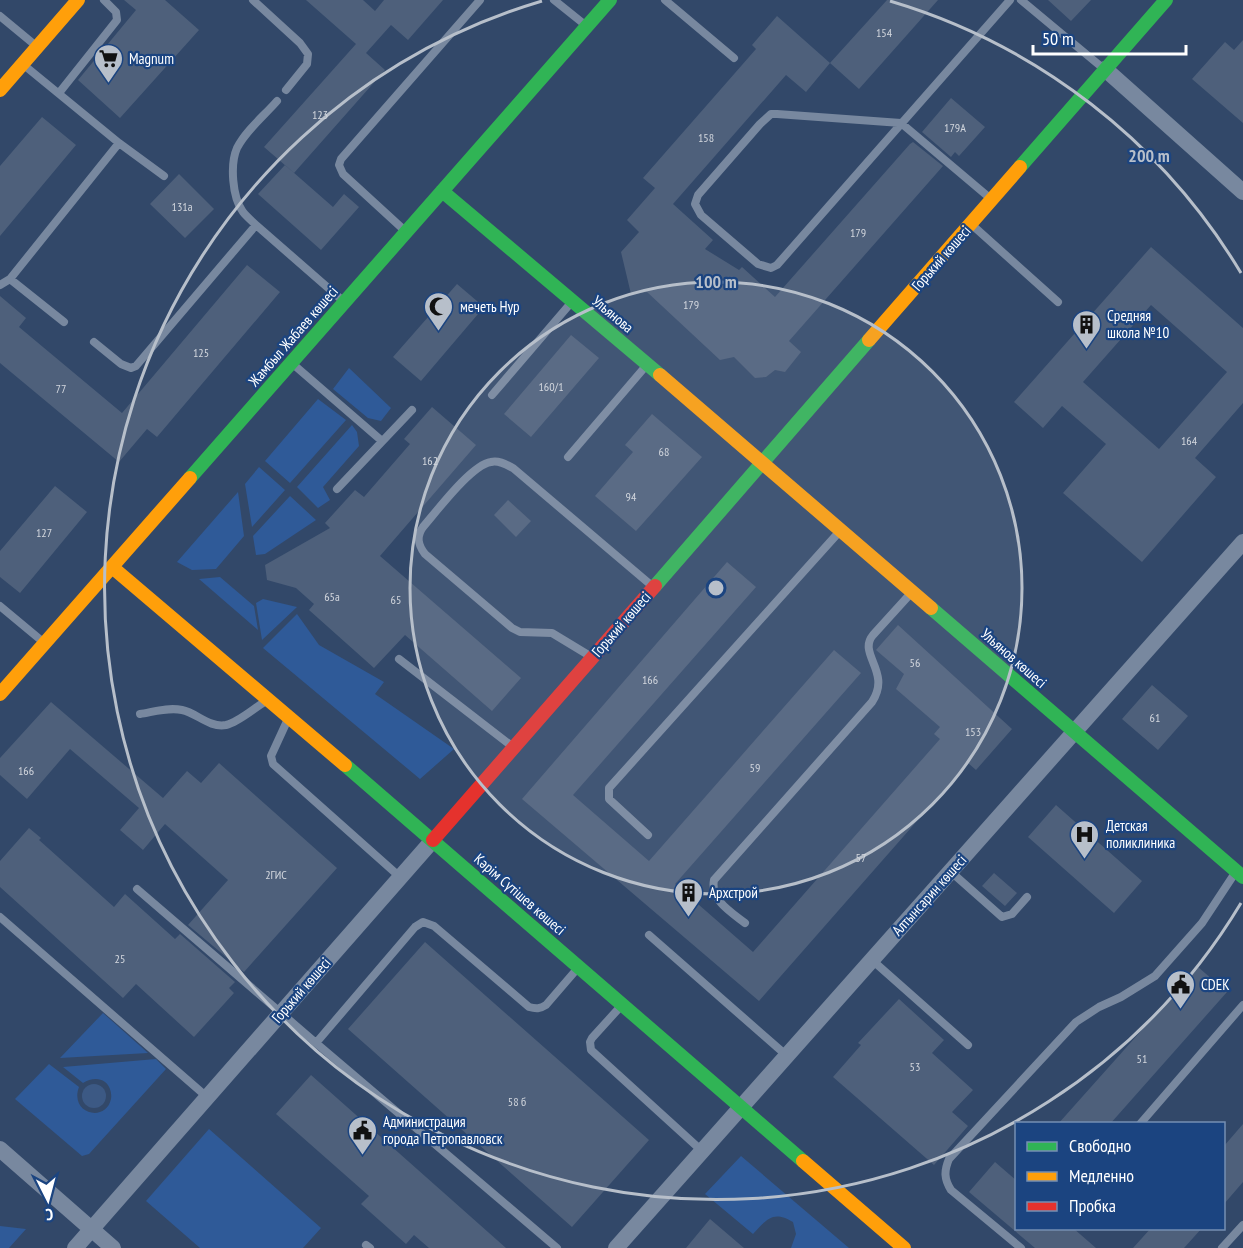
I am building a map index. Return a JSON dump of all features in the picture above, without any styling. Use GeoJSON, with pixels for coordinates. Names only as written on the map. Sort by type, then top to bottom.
{"type":"FeatureCollection","features":[{"type":"Feature","properties":{"kind":"main road"},"geometry":{"type":"LineString","coordinates":[[0,90],[78,0]]}},
{"type":"Feature","properties":{"kind":"main road","name":"Жамбыл Жабаев көшесі"},"geometry":{"type":"LineString","coordinates":[[0,694],[610,0]]}},
{"type":"Feature","properties":{"kind":"main road","name":"Горький көшесі"},"geometry":{"type":"LineString","coordinates":[[433,840],[1166,0]]}},
{"type":"Feature","properties":{"kind":"main road","name":"Ульянова"},"geometry":{"type":"LineString","coordinates":[[442,191],[763,463]]}},
{"type":"Feature","properties":{"kind":"main road","name":"Ульянов көшесі"},"geometry":{"type":"LineString","coordinates":[[763,463],[1240,874]]}},
{"type":"Feature","properties":{"kind":"main road","name":"Кәрім Сүтішев көшесі"},"geometry":{"type":"LineString","coordinates":[[112,567],[433,840],[899,1246]]}},
{"type":"Feature","properties":{"kind":"street"},"geometry":{"type":"LineString","coordinates":[[1105,69],[1243,192]]}},
{"type":"Feature","properties":{"kind":"street","name":"Алтынсарин көшесі"},"geometry":{"type":"LineString","coordinates":[[616,1248],[1243,542]]}},
{"type":"Feature","properties":{"kind":"street","name":"Горький көшесі"},"geometry":{"type":"LineString","coordinates":[[75,1248],[433,840]]}},
{"type":"Feature","properties":{"kind":"street"},"geometry":{"type":"LineString","coordinates":[[0,1149],[113,1248]]}},
{"type":"Feature","properties":{"kind":"lane"},"geometry":{"type":"LineString","coordinates":[[59,93],[117,20],[116,12],[104,0]]}},
{"type":"Feature","properties":{"kind":"lane"},"geometry":{"type":"LineString","coordinates":[[253,0],[300,43],[308,54],[307,64],[286,90]]}},
{"type":"Feature","properties":{"kind":"lane"},"geometry":{"type":"LineString","coordinates":[[407,232],[343,174],[339,165],[341,159],[480,0]]}},
{"type":"Feature","properties":{"kind":"lane"},"geometry":{"type":"LineString","coordinates":[[554,0],[587,27]]}},
{"type":"Feature","properties":{"kind":"lane"},"geometry":{"type":"LineString","coordinates":[[665,0],[734,58]]}},
{"type":"Feature","properties":{"kind":"lane"},"geometry":{"type":"LineString","coordinates":[[992,199],[900,123],[771,114],[698,195],[695,204],[697,210],[758,264],[771,268],[782,260],[900,123],[1010,0]]}},
{"type":"Feature","properties":{"kind":"lane"},"geometry":{"type":"LineString","coordinates":[[1021,0],[1105,69]]}},
{"type":"Feature","properties":{"kind":"lane"},"geometry":{"type":"LineString","coordinates":[[0,16],[38,47]]}},
{"type":"Feature","properties":{"kind":"lane"},"geometry":{"type":"LineString","coordinates":[[23,64],[119,143],[164,176]]}},
{"type":"Feature","properties":{"kind":"lane"},"geometry":{"type":"LineString","coordinates":[[277,100],[238,146],[234,157],[234,180],[239,204],[243,212],[256,225],[345,302]]}},
{"type":"Feature","properties":{"kind":"lane"},"geometry":{"type":"LineString","coordinates":[[0,285],[10,279],[119,143]]}},
{"type":"Feature","properties":{"kind":"lane"},"geometry":{"type":"LineString","coordinates":[[970,224],[1058,302]]}},
{"type":"Feature","properties":{"kind":"lane"},"geometry":{"type":"LineString","coordinates":[[94,342],[120,364],[131,368],[136,366],[256,225]]}},
{"type":"Feature","properties":{"kind":"lane"},"geometry":{"type":"LineString","coordinates":[[10,279],[64,321]]}},
{"type":"Feature","properties":{"kind":"lane"},"geometry":{"type":"LineString","coordinates":[[492,395],[572,301]]}},
{"type":"Feature","properties":{"kind":"lane"},"geometry":{"type":"LineString","coordinates":[[292,363],[382,441]]}},
{"type":"Feature","properties":{"kind":"lane"},"geometry":{"type":"LineString","coordinates":[[568,456],[647,365]]}},
{"type":"Feature","properties":{"kind":"lane"},"geometry":{"type":"LineString","coordinates":[[337,489],[412,410]]}},
{"type":"Feature","properties":{"kind":"lane"},"geometry":{"type":"LineString","coordinates":[[592,657],[552,633],[529,633],[512,628],[425,554],[418,541],[418,533],[479,466],[492,461],[503,463],[513,468],[654,588]]}},
{"type":"Feature","properties":{"kind":"lane"},"geometry":{"type":"LineString","coordinates":[[648,835],[609,799],[609,788],[841,530]]}},
{"type":"Feature","properties":{"kind":"lane"},"geometry":{"type":"LineString","coordinates":[[745,923],[718,900],[714,894],[714,880],[872,702],[878,692],[879,677],[869,652],[868,643],[912,592]]}},
{"type":"Feature","properties":{"kind":"lane"},"geometry":{"type":"LineString","coordinates":[[0,606],[45,643]]}},
{"type":"Feature","properties":{"kind":"lane"},"geometry":{"type":"LineString","coordinates":[[399,659],[513,747]]}},
{"type":"Feature","properties":{"kind":"lane"},"geometry":{"type":"LineString","coordinates":[[140,714],[180,709],[213,725],[223,726],[231,724],[267,700]]}},
{"type":"Feature","properties":{"kind":"lane"},"geometry":{"type":"LineString","coordinates":[[288,718],[271,756],[273,764],[400,877]]}},
{"type":"Feature","properties":{"kind":"lane"},"geometry":{"type":"LineString","coordinates":[[950,871],[1002,916],[1011,915],[1027,897]]}},
{"type":"Feature","properties":{"kind":"lane"},"geometry":{"type":"LineString","coordinates":[[1021,1248],[951,1190],[945,1173],[949,1159],[1076,1022],[1155,976],[1202,923],[1240,874]]}},
{"type":"Feature","properties":{"kind":"lane"},"geometry":{"type":"LineString","coordinates":[[137,889],[557,1248]]}},
{"type":"Feature","properties":{"kind":"lane"},"geometry":{"type":"LineString","coordinates":[[0,917],[207,1097]]}},
{"type":"Feature","properties":{"kind":"lane"},"geometry":{"type":"LineString","coordinates":[[316,1043],[415,927],[423,922],[434,926],[529,1007],[542,1008],[546,1005],[579,966]]}},
{"type":"Feature","properties":{"kind":"lane"},"geometry":{"type":"LineString","coordinates":[[649,935],[786,1054]]}},
{"type":"Feature","properties":{"kind":"lane"},"geometry":{"type":"LineString","coordinates":[[871,959],[968,1045]]}},
{"type":"Feature","properties":{"kind":"lane"},"geometry":{"type":"LineString","coordinates":[[623,1004],[592,1038],[591,1050],[702,1151]]}},
{"type":"Feature","properties":{"kind":"lane"},"geometry":{"type":"LineString","coordinates":[[1142,1122],[1243,1005]]}},
{"type":"Feature","properties":{"kind":"lane"},"geometry":{"type":"LineString","coordinates":[[1222,1248],[1243,1225]]}},
{"type":"Feature","properties":{"kind":"shaded area"},"geometry":{"type":"Polygon","coordinates":[[[349,368],[391,408],[381,421],[368,418],[333,389],[349,368]]]}},
{"type":"Feature","properties":{"kind":"shaded area"},"geometry":{"type":"Polygon","coordinates":[[[318,399],[346,420],[290,483],[265,461],[318,399]]]}},
{"type":"Feature","properties":{"kind":"shaded area"},"geometry":{"type":"Polygon","coordinates":[[[352,425],[357,432],[359,446],[323,487],[330,500],[318,508],[297,487],[352,425]]]}},
{"type":"Feature","properties":{"kind":"shaded area"},"geometry":{"type":"Polygon","coordinates":[[[259,467],[285,490],[252,527],[245,484],[259,467]]]}},
{"type":"Feature","properties":{"kind":"shaded area"},"geometry":{"type":"Polygon","coordinates":[[[238,492],[244,536],[216,569],[192,570],[177,562],[238,492]]]}},
{"type":"Feature","properties":{"kind":"shaded area"},"geometry":{"type":"Polygon","coordinates":[[[290,496],[316,520],[265,554],[256,555],[253,536],[290,496]]]}},
{"type":"Feature","properties":{"kind":"shaded area"},"geometry":{"type":"Polygon","coordinates":[[[220,577],[254,606],[258,630],[199,579],[220,577]]]}},
{"type":"Feature","properties":{"kind":"shaded area"},"geometry":{"type":"Polygon","coordinates":[[[263,599],[297,607],[262,640],[256,603],[263,599]]]}},
{"type":"Feature","properties":{"kind":"shaded area"},"geometry":{"type":"Polygon","coordinates":[[[297,614],[319,645],[384,682],[375,694],[454,749],[420,779],[263,648],[297,614]]]}},
{"type":"Feature","properties":{"kind":"shaded area"},"geometry":{"type":"Polygon","coordinates":[[[103,1013],[148,1053],[60,1058],[103,1013]]]}},
{"type":"Feature","properties":{"kind":"shaded area"},"geometry":{"type":"Polygon","coordinates":[[[156,1059],[166,1069],[89,1154],[82,1156],[15,1099],[49,1064],[79,1087],[77,1096],[83,1109],[96,1113],[108,1106],[111,1099],[107,1084],[97,1079],[83,1083],[63,1067],[156,1059]]]}},
{"type":"Feature","properties":{"kind":"shaded area"},"geometry":{"type":"Polygon","coordinates":[[[94,1084],[103,1087],[106,1096],[103,1105],[94,1108],[85,1105],[82,1096],[85,1087],[94,1084]]]}},
{"type":"Feature","properties":{"kind":"shaded area"},"geometry":{"type":"Polygon","coordinates":[[[209,1129],[321,1228],[303,1248],[200,1248],[146,1201],[209,1129]]]}},
{"type":"Feature","properties":{"kind":"shaded area"},"geometry":{"type":"Polygon","coordinates":[[[741,1156],[849,1248],[791,1248],[796,1234],[793,1222],[780,1217],[767,1220],[753,1234],[705,1194],[741,1156]]]}},
{"type":"Feature","properties":{"kind":"shaded area"},"geometry":{"type":"Polygon","coordinates":[[[0,1226],[26,1229],[9,1248],[0,1248],[0,1226]]]}},
{"type":"Feature","properties":{"kind":"building"},"geometry":{"type":"Polygon","coordinates":[[[124,0],[165,0],[199,30],[120,118],[78,80],[136,10],[124,0]]]}},
{"type":"Feature","properties":{"kind":"building"},"geometry":{"type":"Polygon","coordinates":[[[306,0],[363,0],[375,11],[384,0],[443,0],[408,40],[391,25],[366,53],[385,70],[294,173],[264,147],[356,44],[306,0]]]}},
{"type":"Feature","properties":{"kind":"building"},"geometry":{"type":"Polygon","coordinates":[[[887,0],[938,0],[859,89],[830,63],[887,0]]]}},
{"type":"Feature","properties":{"kind":"building"},"geometry":{"type":"Polygon","coordinates":[[[1048,0],[1091,0],[1071,21],[1048,0]]]}},
{"type":"Feature","properties":{"kind":"building"},"geometry":{"type":"Polygon","coordinates":[[[777,16],[830,63],[806,92],[786,75],[673,204],[713,240],[705,249],[739,270],[742,267],[775,297],[910,144],[913,142],[943,166],[789,341],[801,352],[785,372],[775,370],[766,377],[755,378],[734,357],[720,360],[647,292],[631,294],[621,252],[639,232],[627,220],[655,188],[643,178],[756,49],[752,45],[777,16]]]}},
{"type":"Feature","properties":{"kind":"building"},"geometry":{"type":"Polygon","coordinates":[[[1243,40],[1243,123],[1192,79],[1225,42],[1234,50],[1243,40]]]}},
{"type":"Feature","properties":{"kind":"building"},"geometry":{"type":"Polygon","coordinates":[[[951,98],[985,127],[959,156],[955,152],[951,157],[922,132],[951,98]]]}},
{"type":"Feature","properties":{"kind":"building"},"geometry":{"type":"Polygon","coordinates":[[[42,117],[76,145],[0,236],[0,166],[42,117]]]}},
{"type":"Feature","properties":{"kind":"building"},"geometry":{"type":"Polygon","coordinates":[[[285,165],[333,207],[344,194],[359,207],[321,250],[258,194],[285,165]]]}},
{"type":"Feature","properties":{"kind":"building"},"geometry":{"type":"Polygon","coordinates":[[[179,174],[214,209],[185,238],[150,204],[179,174]]]}},
{"type":"Feature","properties":{"kind":"building"},"geometry":{"type":"Polygon","coordinates":[[[1151,247],[1243,328],[1243,403],[1195,458],[1216,477],[1142,562],[1063,493],[1106,444],[1062,406],[1043,428],[1014,402],[1151,247]],[[1151,305],[1083,382],[1159,449],[1227,372],[1151,305]]]}},
{"type":"Feature","properties":{"kind":"building"},"geometry":{"type":"Polygon","coordinates":[[[247,265],[280,292],[157,437],[147,429],[119,462],[0,363],[0,296],[26,318],[19,327],[122,413],[247,265]]]}},
{"type":"Feature","properties":{"kind":"building","name":"мечеть Нур"},"geometry":{"type":"Polygon","coordinates":[[[457,284],[484,307],[421,381],[393,357],[457,284]]]}},
{"type":"Feature","properties":{"kind":"building"},"geometry":{"type":"Polygon","coordinates":[[[571,335],[599,358],[531,437],[504,414],[571,335]]]}},
{"type":"Feature","properties":{"kind":"building"},"geometry":{"type":"Polygon","coordinates":[[[432,407],[476,445],[380,556],[521,678],[492,711],[405,635],[374,668],[309,610],[314,604],[296,588],[267,580],[265,565],[330,528],[325,523],[355,490],[364,497],[410,444],[404,439],[432,407]]]}},
{"type":"Feature","properties":{"kind":"building"},"geometry":{"type":"Polygon","coordinates":[[[652,414],[702,457],[636,531],[595,496],[633,452],[625,445],[652,414]]]}},
{"type":"Feature","properties":{"kind":"building"},"geometry":{"type":"Polygon","coordinates":[[[55,486],[87,512],[20,593],[0,577],[0,551],[55,486]]]}},
{"type":"Feature","properties":{"kind":"building"},"geometry":{"type":"Polygon","coordinates":[[[508,500],[531,521],[516,537],[494,515],[508,500]]]}},
{"type":"Feature","properties":{"kind":"building"},"geometry":{"type":"Polygon","coordinates":[[[727,562],[756,587],[573,795],[649,861],[834,650],[861,673],[675,884],[753,952],[940,739],[934,734],[940,727],[896,689],[904,674],[876,650],[898,625],[1012,729],[976,770],[968,763],[759,1001],[522,799],[727,562]]]}},
{"type":"Feature","properties":{"kind":"building"},"geometry":{"type":"Polygon","coordinates":[[[1152,685],[1188,716],[1158,750],[1122,719],[1152,685]]]}},
{"type":"Feature","properties":{"kind":"building"},"geometry":{"type":"Polygon","coordinates":[[[51,702],[163,798],[187,771],[201,783],[219,763],[337,868],[244,972],[188,925],[228,880],[165,824],[143,850],[120,830],[139,808],[70,749],[27,799],[0,775],[0,758],[51,702]]]}},
{"type":"Feature","properties":{"kind":"building","name":"Детская поликлиника"},"geometry":{"type":"Polygon","coordinates":[[[1056,805],[1142,881],[1114,913],[1028,837],[1056,805]]]}},
{"type":"Feature","properties":{"kind":"building"},"geometry":{"type":"Polygon","coordinates":[[[29,828],[41,838],[39,840],[114,907],[125,894],[175,939],[180,934],[235,982],[229,988],[234,993],[194,1037],[136,984],[123,998],[0,887],[0,861],[29,828]]]}},
{"type":"Feature","properties":{"kind":"building"},"geometry":{"type":"Polygon","coordinates":[[[994,873],[1017,893],[1005,906],[982,886],[994,873]]]}},
{"type":"Feature","properties":{"kind":"building"},"geometry":{"type":"Polygon","coordinates":[[[425,942],[649,1140],[572,1227],[348,1029],[425,942]]]}},
{"type":"Feature","properties":{"kind":"building"},"geometry":{"type":"Polygon","coordinates":[[[1198,967],[1227,992],[1112,1122],[1060,1122],[1198,967]]]}},
{"type":"Feature","properties":{"kind":"building"},"geometry":{"type":"Polygon","coordinates":[[[899,999],[944,1040],[932,1053],[973,1090],[952,1112],[968,1126],[934,1165],[833,1077],[861,1045],[858,1043],[899,999]]]}},
{"type":"Feature","properties":{"kind":"building","name":"Администрация города Петропавловск"},"geometry":{"type":"Polygon","coordinates":[[[311,1075],[506,1248],[429,1248],[414,1235],[406,1244],[361,1204],[369,1196],[276,1114],[311,1075]]]}},
{"type":"Feature","properties":{"kind":"building"},"geometry":{"type":"Polygon","coordinates":[[[1243,1124],[1243,1182],[1225,1203],[1225,1145],[1243,1124]]]}},
{"type":"Feature","properties":{"kind":"building"},"geometry":{"type":"Polygon","coordinates":[[[995,1162],[1015,1179],[1015,1230],[1075,1230],[1096,1248],[1035,1248],[969,1192],[995,1162]]]}},
{"type":"Feature","properties":{"kind":"building"},"geometry":{"type":"Polygon","coordinates":[[[710,1219],[744,1248],[686,1248],[710,1219]]]}},
{"type":"Feature","properties":{"kind":"building"},"geometry":{"type":"Polygon","coordinates":[[[1149,1230],[1200,1230],[1184,1248],[1133,1248],[1149,1230]]]}},
{"type":"Feature","properties":{"kind":"traffic: fast"},"geometry":{"type":"LineString","coordinates":[[190,478],[610,0]]}},
{"type":"Feature","properties":{"kind":"traffic: fast"},"geometry":{"type":"LineString","coordinates":[[1020,167],[1166,0]]}},
{"type":"Feature","properties":{"kind":"traffic: fast"},"geometry":{"type":"LineString","coordinates":[[442,191],[660,375]]}},
{"type":"Feature","properties":{"kind":"traffic: fast"},"geometry":{"type":"LineString","coordinates":[[655,586],[869,340]]}},
{"type":"Feature","properties":{"kind":"traffic: fast"},"geometry":{"type":"LineString","coordinates":[[931,608],[1243,877]]}},
{"type":"Feature","properties":{"kind":"traffic: fast"},"geometry":{"type":"LineString","coordinates":[[345,765],[803,1161]]}},
{"type":"Feature","properties":{"kind":"traffic: slow"},"geometry":{"type":"LineString","coordinates":[[0,90],[78,0]]}},
{"type":"Feature","properties":{"kind":"traffic: slow"},"geometry":{"type":"LineString","coordinates":[[869,340],[1020,167]]}},
{"type":"Feature","properties":{"kind":"traffic: slow"},"geometry":{"type":"LineString","coordinates":[[660,375],[931,608]]}},
{"type":"Feature","properties":{"kind":"traffic: slow"},"geometry":{"type":"LineString","coordinates":[[0,694],[190,478]]}},
{"type":"Feature","properties":{"kind":"traffic: slow"},"geometry":{"type":"LineString","coordinates":[[112,567],[345,765]]}},
{"type":"Feature","properties":{"kind":"traffic: slow"},"geometry":{"type":"LineString","coordinates":[[803,1161],[904,1248]]}},
{"type":"Feature","properties":{"kind":"traffic: jam"},"geometry":{"type":"LineString","coordinates":[[433,840],[655,586]]}},
{"type":"Feature","properties":{"kind":"place","name":"Magnum"},"geometry":{"type":"Point","coordinates":[108,84]}},
{"type":"Feature","properties":{"kind":"place","name":"мечеть Нур"},"geometry":{"type":"Point","coordinates":[439,332]}},
{"type":"Feature","properties":{"kind":"place","name":"Средняя школа №10"},"geometry":{"type":"Point","coordinates":[1086,350]}},
{"type":"Feature","properties":{"kind":"place","name":"Детская поликлиника"},"geometry":{"type":"Point","coordinates":[1085,860]}},
{"type":"Feature","properties":{"kind":"place","name":"Архстрой"},"geometry":{"type":"Point","coordinates":[688,918]}},
{"type":"Feature","properties":{"kind":"place","name":"CDEK"},"geometry":{"type":"Point","coordinates":[1180,1010]}},
{"type":"Feature","properties":{"kind":"place","name":"Администрация города Петропавловск"},"geometry":{"type":"Point","coordinates":[362,1156]}}]}
